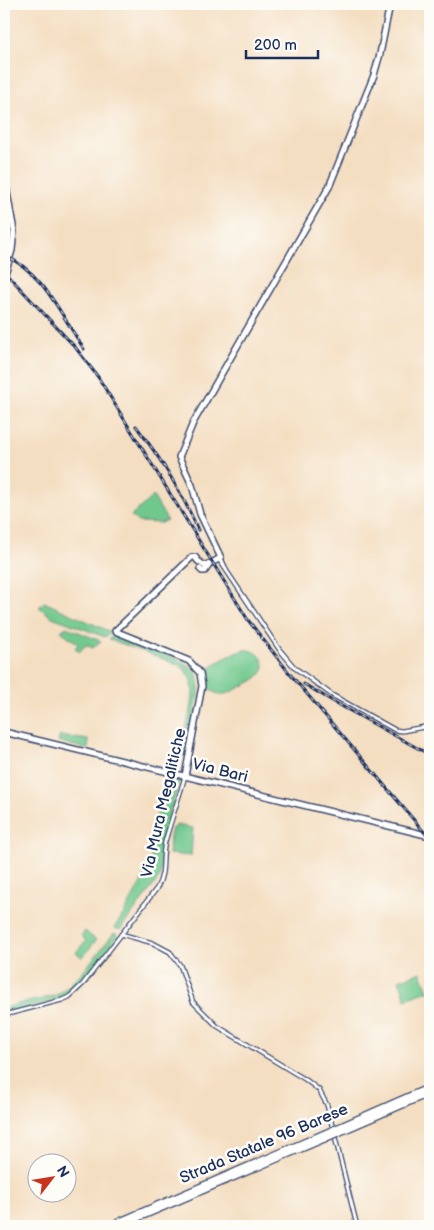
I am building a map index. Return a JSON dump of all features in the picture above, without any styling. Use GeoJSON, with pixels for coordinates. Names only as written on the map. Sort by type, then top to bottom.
{"type":"FeatureCollection","features":[{"type":"Feature","properties":{"kind":"highway","name":"Strada Statale 96 Barese"},"geometry":{"type":"LineString","coordinates":[[339,1130],[430,1088]]}},
{"type":"Feature","properties":{"kind":"highway","name":"Strada Statale 96 Barese"},"geometry":{"type":"LineString","coordinates":[[109,1226],[120,1224],[324,1136],[430,1094]]}},
{"type":"Feature","properties":{"kind":"main road"},"geometry":{"type":"LineString","coordinates":[[218,559],[215,545],[200,514],[192,485],[179,460],[180,454],[199,413],[329,187],[374,75],[390,4]]}},
{"type":"Feature","properties":{"kind":"main road"},"geometry":{"type":"LineString","coordinates":[[4,176],[14,231],[12,250],[4,277]]}},
{"type":"Feature","properties":{"kind":"main road","name":"Via Mura Megalitiche"},"geometry":{"type":"LineString","coordinates":[[185,776],[202,686],[200,673],[189,661],[115,630],[186,564],[193,560],[205,567],[218,559]]}},
{"type":"Feature","properties":{"kind":"main road","name":"Via Bari"},"geometry":{"type":"LineString","coordinates":[[4,732],[430,836]]}},
{"type":"Feature","properties":{"kind":"street"},"geometry":{"type":"LineString","coordinates":[[218,559],[279,649],[295,668],[314,684],[395,730],[402,731],[430,726]]}},
{"type":"Feature","properties":{"kind":"street","name":"Via Mura Megalitiche"},"geometry":{"type":"LineString","coordinates":[[4,1015],[69,997],[82,984],[157,888],[162,879],[165,843],[185,776]]}},
{"type":"Feature","properties":{"kind":"street"},"geometry":{"type":"LineString","coordinates":[[121,934],[153,943],[170,952],[180,966],[194,1002],[217,1026],[306,1080],[319,1090],[327,1105],[357,1226]]}},
{"type":"Feature","properties":{"kind":"green space"},"geometry":{"type":"Polygon","coordinates":[[[153,496],[167,520],[161,523],[138,522],[131,516],[153,496]]]}},
{"type":"Feature","properties":{"kind":"green space"},"geometry":{"type":"Polygon","coordinates":[[[44,602],[111,632],[105,637],[52,617],[39,607],[44,602]]]}},
{"type":"Feature","properties":{"kind":"green space"},"geometry":{"type":"Polygon","coordinates":[[[66,627],[101,641],[93,648],[86,645],[79,652],[75,648],[78,644],[61,631],[66,627]]]}},
{"type":"Feature","properties":{"kind":"green space"},"geometry":{"type":"Polygon","coordinates":[[[115,633],[182,661],[196,672],[199,681],[199,692],[186,755],[177,749],[192,704],[193,692],[191,681],[186,671],[177,664],[109,639],[115,633]]]}},
{"type":"Feature","properties":{"kind":"green space"},"geometry":{"type":"Polygon","coordinates":[[[243,650],[254,652],[262,658],[264,667],[262,672],[253,681],[228,693],[220,694],[212,691],[206,680],[208,671],[219,661],[243,650]]]}},
{"type":"Feature","properties":{"kind":"green space"},"geometry":{"type":"Polygon","coordinates":[[[60,736],[89,740],[88,750],[58,741],[60,736]]]}},
{"type":"Feature","properties":{"kind":"green space"},"geometry":{"type":"Polygon","coordinates":[[[168,774],[179,777],[180,781],[163,834],[165,835],[162,845],[160,877],[120,930],[114,928],[125,912],[151,864],[152,833],[168,774]]]}},
{"type":"Feature","properties":{"kind":"green space"},"geometry":{"type":"Polygon","coordinates":[[[176,825],[193,828],[191,856],[169,854],[170,836],[172,828],[175,828],[176,825]]]}},
{"type":"Feature","properties":{"kind":"green space"},"geometry":{"type":"Polygon","coordinates":[[[85,931],[96,940],[82,958],[76,952],[86,941],[81,936],[85,931]]]}},
{"type":"Feature","properties":{"kind":"green space"},"geometry":{"type":"Polygon","coordinates":[[[114,933],[118,936],[77,988],[61,998],[33,1007],[4,1013],[4,1009],[8,1007],[47,998],[60,992],[85,968],[114,933]]]}},
{"type":"Feature","properties":{"kind":"green space"},"geometry":{"type":"Polygon","coordinates":[[[421,972],[428,991],[406,999],[399,980],[421,972]]]}},
{"type":"Feature","properties":{"kind":"railway"},"geometry":{"type":"LineString","coordinates":[[4,256],[17,262],[40,283],[50,295],[84,349]]}},
{"type":"Feature","properties":{"kind":"railway"},"geometry":{"type":"LineString","coordinates":[[4,271],[75,347],[98,377],[248,620],[290,674],[430,839]]}},
{"type":"Feature","properties":{"kind":"railway"},"geometry":{"type":"LineString","coordinates":[[136,426],[170,476],[198,530]]}},
{"type":"Feature","properties":{"kind":"railway"},"geometry":{"type":"LineString","coordinates":[[304,684],[430,755]]}}]}
